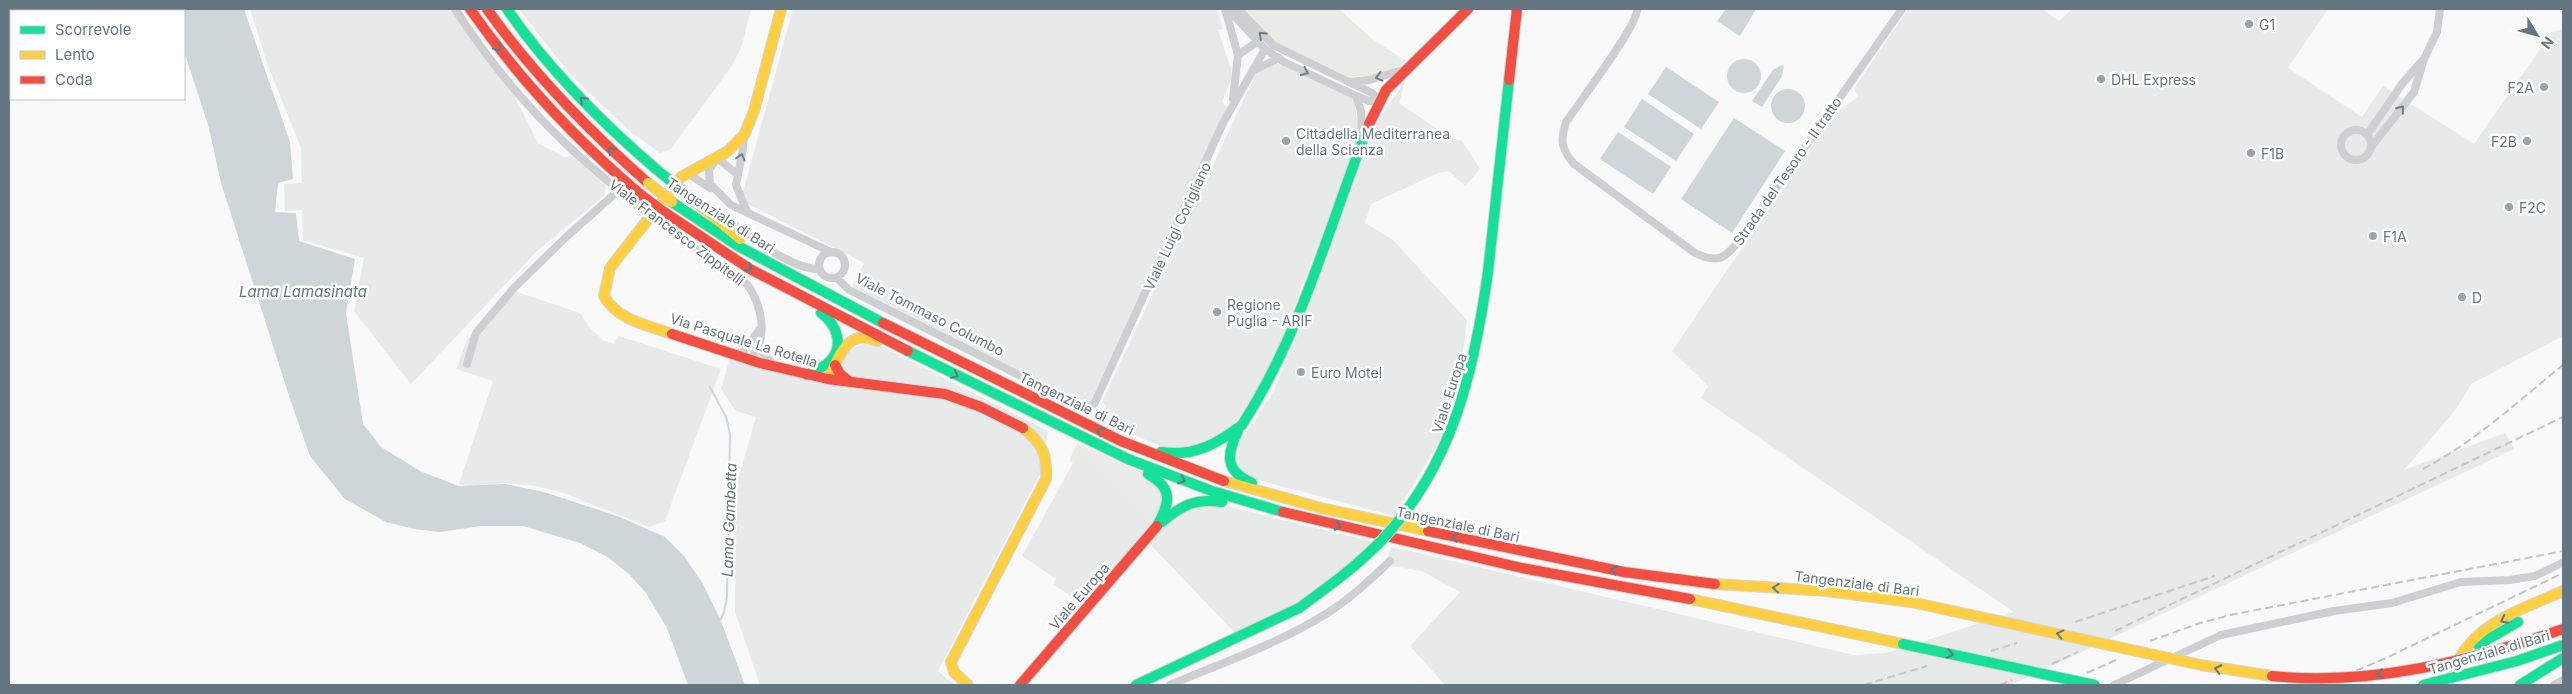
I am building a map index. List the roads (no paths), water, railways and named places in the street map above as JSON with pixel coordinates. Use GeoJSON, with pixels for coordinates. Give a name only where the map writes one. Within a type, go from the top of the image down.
{"type":"FeatureCollection","features":[{"type":"Feature","properties":{"kind":"main road","name":"Tangenziale di Bari"},"geometry":{"type":"LineString","coordinates":[[470,9],[506,60],[538,98],[592,153],[664,212],[750,268],[798,294],[928,362],[1164,474],[1274,510],[1522,568],[1653,591],[2095,685]]}},
{"type":"Feature","properties":{"kind":"main road","name":"Tangenziale di Bari"},"geometry":{"type":"LineString","coordinates":[[487,9],[505,36],[549,88],[604,144],[672,202],[738,246],[793,277],[1121,441],[1201,473],[1274,496],[1346,514],[1624,572],[1716,584],[1826,591],[1911,602],[2224,670],[2278,677],[2316,677],[2404,671],[2480,656],[2563,629]]}},
{"type":"Feature","properties":{"kind":"main road"},"geometry":{"type":"LineString","coordinates":[[507,9],[562,79],[632,149],[739,239],[783,264],[793,277]]}},
{"type":"Feature","properties":{"kind":"main road","name":"Via Pasquale La Rotella"},"geometry":{"type":"LineString","coordinates":[[781,9],[754,111],[744,134],[717,158],[681,177],[610,268],[604,296],[610,307],[628,319],[745,357],[828,379],[945,394],[1026,428],[1036,438],[1047,458],[1046,479],[951,662],[950,668],[953,673],[968,685]]}},
{"type":"Feature","properties":{"kind":"main road"},"geometry":{"type":"LineString","coordinates":[[1274,496],[1262,486],[1239,476],[1230,465],[1230,449],[1242,425],[1280,362],[1361,142],[1379,101],[1386,90],[1468,9]]}},
{"type":"Feature","properties":{"kind":"main road","name":"Viale Europa"},"geometry":{"type":"LineString","coordinates":[[1136,685],[1299,608],[1332,586],[1372,551],[1392,529],[1427,482],[1451,437],[1462,406],[1480,341],[1515,11]]}},
{"type":"Feature","properties":{"kind":"main road"},"geometry":{"type":"LineString","coordinates":[[798,294],[807,306],[827,316],[837,330],[836,350],[831,365]]}},
{"type":"Feature","properties":{"kind":"main road"},"geometry":{"type":"LineString","coordinates":[[828,379],[825,369],[831,365],[841,350],[850,341],[864,338],[873,339],[928,362]]}},
{"type":"Feature","properties":{"kind":"main road"},"geometry":{"type":"LineString","coordinates":[[807,374],[831,365]]}},
{"type":"Feature","properties":{"kind":"main road"},"geometry":{"type":"LineString","coordinates":[[831,365],[850,382]]}},
{"type":"Feature","properties":{"kind":"main road"},"geometry":{"type":"LineString","coordinates":[[1056,424],[1081,443],[1151,475],[1164,485],[1168,504],[1158,526]]}},
{"type":"Feature","properties":{"kind":"main road"},"geometry":{"type":"LineString","coordinates":[[1121,441],[1132,440],[1158,452],[1183,455],[1215,445],[1242,425]]}},
{"type":"Feature","properties":{"kind":"main road"},"geometry":{"type":"LineString","coordinates":[[1158,526],[1179,507],[1191,501],[1204,498],[1244,508],[1274,510]]}},
{"type":"Feature","properties":{"kind":"main road","name":"Viale Europa"},"geometry":{"type":"LineString","coordinates":[[1021,685],[1158,526]]}},
{"type":"Feature","properties":{"kind":"main road"},"geometry":{"type":"LineString","coordinates":[[2447,685],[2463,653],[2478,636],[2502,620],[2563,590]]}},
{"type":"Feature","properties":{"kind":"main road"},"geometry":{"type":"LineString","coordinates":[[2404,671],[2472,648],[2563,600]]}},
{"type":"Feature","properties":{"kind":"main road","name":"Tangenziale di Bari"},"geometry":{"type":"LineString","coordinates":[[2422,685],[2517,661],[2563,645]]}},
{"type":"Feature","properties":{"kind":"main road"},"geometry":{"type":"LineString","coordinates":[[2532,682],[2563,658]]}},
{"type":"Feature","properties":{"kind":"main road"},"geometry":{"type":"LineString","coordinates":[[2520,685],[2532,682],[2563,667]]}},
{"type":"Feature","properties":{"kind":"street","name":"Viale Francesco Zippitelli"},"geometry":{"type":"LineString","coordinates":[[455,9],[469,30],[530,106],[564,142],[631,201],[658,222],[747,284],[755,295],[761,313],[760,344]]}},
{"type":"Feature","properties":{"kind":"street"},"geometry":{"type":"LineString","coordinates":[[1226,9],[1257,42],[1279,58],[1356,96],[1369,101],[1379,101]]}},
{"type":"Feature","properties":{"kind":"street"},"geometry":{"type":"LineString","coordinates":[[1224,122],[1235,92],[1238,55],[1226,9]]}},
{"type":"Feature","properties":{"kind":"street"},"geometry":{"type":"LineString","coordinates":[[1238,9],[1273,45],[1372,93],[1379,101]]}},
{"type":"Feature","properties":{"kind":"street","name":"Strada del Tesoro - II tratto"},"geometry":{"type":"LineString","coordinates":[[1637,9],[1638,14],[1628,32],[1566,122],[1561,138],[1565,153],[1574,164],[1695,253],[1706,258],[1718,259],[1731,252],[1902,9]]}},
{"type":"Feature","properties":{"kind":"street"},"geometry":{"type":"LineString","coordinates":[[2371,147],[2367,134],[2359,130],[2349,132],[2341,142],[2341,151],[2350,160],[2360,160],[2368,155],[2371,147],[2414,92],[2424,59],[2437,32],[2440,9]]}},
{"type":"Feature","properties":{"kind":"street"},"geometry":{"type":"LineString","coordinates":[[1238,55],[1257,42]]}},
{"type":"Feature","properties":{"kind":"street","name":"Viale Luigi Corigliano"},"geometry":{"type":"LineString","coordinates":[[1094,404],[1224,122],[1265,49]]}},
{"type":"Feature","properties":{"kind":"street"},"geometry":{"type":"LineString","coordinates":[[1252,71],[1279,58]]}},
{"type":"Feature","properties":{"kind":"street"},"geometry":{"type":"LineString","coordinates":[[2367,134],[2402,84],[2424,59]]}},
{"type":"Feature","properties":{"kind":"street"},"geometry":{"type":"LineString","coordinates":[[1349,82],[1369,80],[1408,68]]}},
{"type":"Feature","properties":{"kind":"street"},"geometry":{"type":"LineString","coordinates":[[1356,96],[1361,111],[1361,142]]}},
{"type":"Feature","properties":{"kind":"street"},"geometry":{"type":"LineString","coordinates":[[744,134],[744,149],[736,185],[747,212]]}},
{"type":"Feature","properties":{"kind":"street"},"geometry":{"type":"LineString","coordinates":[[716,192],[710,184],[708,177],[709,170],[717,158],[737,174]]}},
{"type":"Feature","properties":{"kind":"street"},"geometry":{"type":"LineString","coordinates":[[684,192],[763,244],[807,269],[819,269],[828,278],[837,278],[843,273],[845,265],[842,257],[731,205],[702,181],[687,173]]}},
{"type":"Feature","properties":{"kind":"street"},"geometry":{"type":"LineString","coordinates":[[467,364],[476,333],[513,289],[558,244],[619,190]]}},
{"type":"Feature","properties":{"kind":"street"},"geometry":{"type":"LineString","coordinates":[[814,245],[820,258],[819,269]]}},
{"type":"Feature","properties":{"kind":"street"},"geometry":{"type":"LineString","coordinates":[[820,258],[831,252]]}},
{"type":"Feature","properties":{"kind":"street","name":"Viale Tommaso Columbo"},"geometry":{"type":"LineString","coordinates":[[837,278],[849,290],[1080,406],[1087,407],[1094,404]]}},
{"type":"Feature","properties":{"kind":"street"},"geometry":{"type":"LineString","coordinates":[[745,357],[760,330]]}},
{"type":"Feature","properties":{"kind":"street"},"geometry":{"type":"LineString","coordinates":[[745,357],[760,344],[763,353],[775,366]]}},
{"type":"Feature","properties":{"kind":"street"},"geometry":{"type":"LineString","coordinates":[[1170,685],[1290,633],[1326,614],[1359,591],[1390,561]]}},
{"type":"Feature","properties":{"kind":"street"},"geometry":{"type":"LineString","coordinates":[[2114,685],[2221,635],[2334,611],[2392,603],[2461,582],[2510,580],[2535,576],[2562,562]]}},
{"type":"Feature","properties":{"kind":"street"},"geometry":{"type":"LineString","coordinates":[[2554,685],[2563,680]]}},
{"type":"Feature","properties":{"kind":"water","name":"Lama Lamasinata"},"geometry":{"type":"Polygon","coordinates":[[[244,9],[290,142],[293,179],[278,183],[275,212],[296,213],[299,241],[355,259],[346,313],[363,424],[381,447],[420,471],[458,486],[505,484],[544,492],[620,517],[665,537],[684,556],[703,584],[721,621],[745,685],[688,685],[667,628],[646,593],[630,575],[608,557],[580,543],[523,526],[481,526],[440,532],[414,529],[386,522],[345,499],[310,456],[221,183],[209,128],[185,54],[185,10],[170,10],[244,9]]]}},
{"type":"Feature","properties":{"kind":"water"},"geometry":{"type":"Polygon","coordinates":[[[1726,9],[1756,9],[1740,36],[1717,21],[1726,9]]]}},
{"type":"Feature","properties":{"kind":"water"},"geometry":{"type":"Polygon","coordinates":[[[1744,59],[1751,60],[1756,64],[1760,69],[1760,83],[1756,88],[1751,92],[1744,93],[1737,92],[1732,88],[1728,83],[1727,76],[1728,69],[1732,64],[1737,60],[1744,59]]]}},
{"type":"Feature","properties":{"kind":"water"},"geometry":{"type":"Polygon","coordinates":[[[1782,65],[1784,66],[1782,76],[1762,107],[1752,101],[1773,70],[1782,65]]]}},
{"type":"Feature","properties":{"kind":"water"},"geometry":{"type":"Polygon","coordinates":[[[1666,67],[1719,102],[1701,129],[1648,94],[1666,67]]]}},
{"type":"Feature","properties":{"kind":"water"},"geometry":{"type":"Polygon","coordinates":[[[1788,89],[1800,94],[1805,106],[1800,118],[1788,123],[1776,118],[1771,106],[1776,94],[1788,89]]]}},
{"type":"Feature","properties":{"kind":"water"},"geometry":{"type":"Polygon","coordinates":[[[1642,99],[1694,134],[1676,161],[1624,127],[1642,99]]]}},
{"type":"Feature","properties":{"kind":"water"},"geometry":{"type":"Polygon","coordinates":[[[1734,118],[1785,151],[1732,233],[1681,199],[1734,118]]]}},
{"type":"Feature","properties":{"kind":"water"},"geometry":{"type":"Polygon","coordinates":[[[1618,132],[1671,167],[1653,194],[1600,159],[1618,132]]]}},
{"type":"Feature","properties":{"kind":"waterway","name":"Lama Gambetta"},"geometry":{"type":"LineString","coordinates":[[710,387],[726,417],[730,434],[727,597],[720,621]]}},
{"type":"Feature","properties":{"kind":"railway"},"geometry":{"type":"LineString","coordinates":[[2423,469],[2478,434],[2563,365]]}},
{"type":"Feature","properties":{"kind":"railway"},"geometry":{"type":"LineString","coordinates":[[2115,631],[2563,417]]}},
{"type":"Feature","properties":{"kind":"railway"},"geometry":{"type":"LineString","coordinates":[[2150,641],[2200,623],[2235,614],[2563,551]]}},
{"type":"Feature","properties":{"kind":"railway"},"geometry":{"type":"LineString","coordinates":[[2323,685],[2386,658],[2563,573]]}},
{"type":"Feature","properties":{"kind":"railway"},"geometry":{"type":"LineString","coordinates":[[2075,622],[2215,576]]}},
{"type":"Feature","properties":{"kind":"railway"},"geometry":{"type":"LineString","coordinates":[[1991,651],[2017,643]]}},
{"type":"Feature","properties":{"kind":"railway"},"geometry":{"type":"LineString","coordinates":[[2052,664],[2078,652]]}},
{"type":"Feature","properties":{"kind":"railway"},"geometry":{"type":"LineString","coordinates":[[2087,673],[2116,660]]}},
{"type":"Feature","properties":{"kind":"railway"},"geometry":{"type":"LineString","coordinates":[[1864,685],[1927,666]]}},
{"type":"Feature","properties":{"kind":"railway"},"geometry":{"type":"LineString","coordinates":[[2000,685],[2012,680]]}},
{"type":"Feature","properties":{"kind":"place","name":"G1"},"geometry":{"type":"Point","coordinates":[2249,24]}},
{"type":"Feature","properties":{"kind":"place","name":"DHL Express"},"geometry":{"type":"Point","coordinates":[2101,79]}},
{"type":"Feature","properties":{"kind":"place","name":"F2A"},"geometry":{"type":"Point","coordinates":[2544,87]}},
{"type":"Feature","properties":{"kind":"place","name":"Cittadella Mediterranea della Scienza"},"geometry":{"type":"Point","coordinates":[1286,141]}},
{"type":"Feature","properties":{"kind":"place","name":"F2B"},"geometry":{"type":"Point","coordinates":[2527,141]}},
{"type":"Feature","properties":{"kind":"place","name":"F1B"},"geometry":{"type":"Point","coordinates":[2251,153]}},
{"type":"Feature","properties":{"kind":"place","name":"F2C"},"geometry":{"type":"Point","coordinates":[2509,207]}},
{"type":"Feature","properties":{"kind":"place","name":"F1A"},"geometry":{"type":"Point","coordinates":[2373,236]}},
{"type":"Feature","properties":{"kind":"place","name":"D"},"geometry":{"type":"Point","coordinates":[2462,297]}},
{"type":"Feature","properties":{"kind":"place","name":"Regione Puglia - ARIF"},"geometry":{"type":"Point","coordinates":[1217,312]}},
{"type":"Feature","properties":{"kind":"place","name":"Euro Motel"},"geometry":{"type":"Point","coordinates":[1301,372]}}]}
